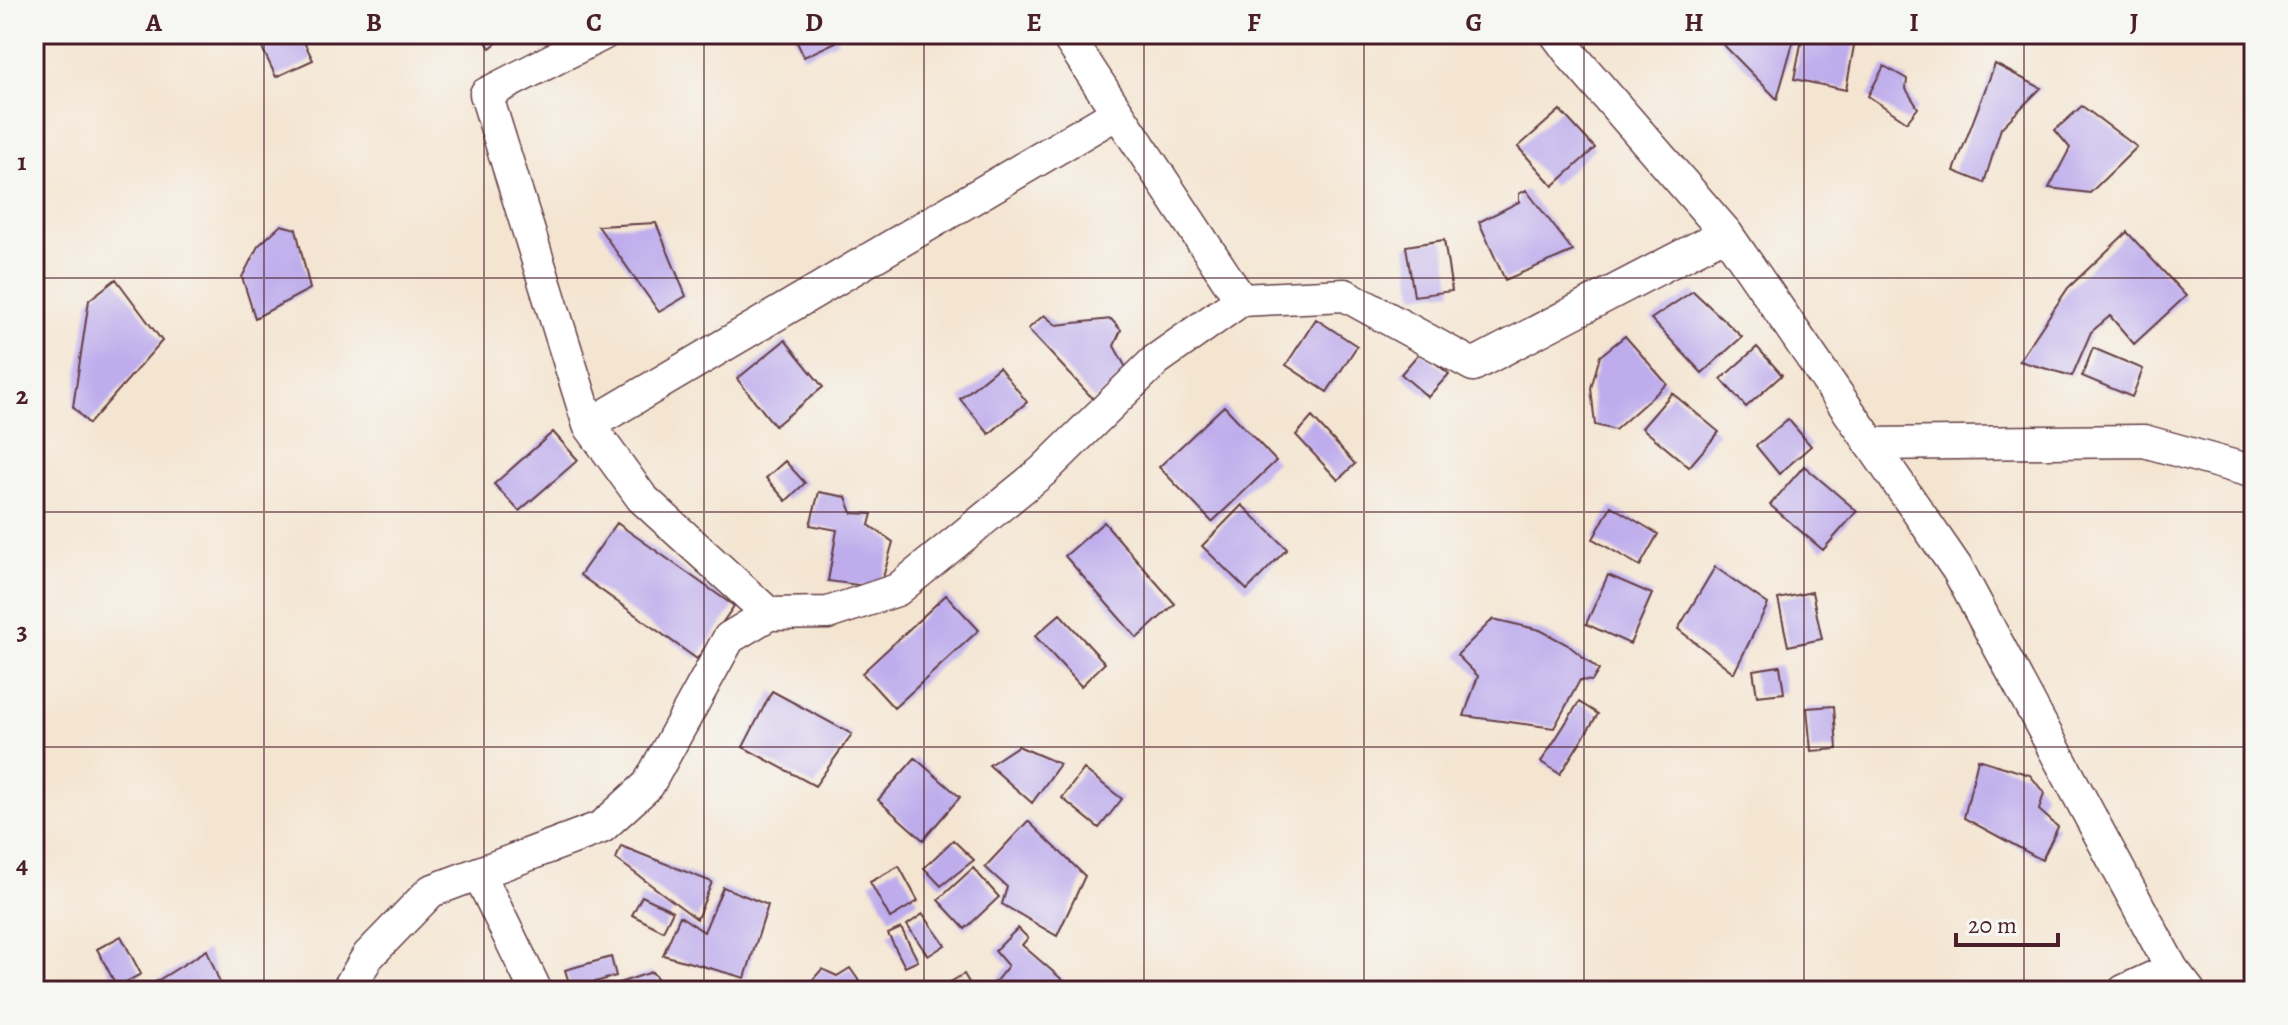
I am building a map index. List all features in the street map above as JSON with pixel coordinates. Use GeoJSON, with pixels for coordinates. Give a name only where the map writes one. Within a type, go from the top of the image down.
{"type":"FeatureCollection","features":[{"type":"Feature","properties":{"kind":"street"},"geometry":{"type":"LineString","coordinates":[[603,34],[560,44],[486,94],[589,425],[642,498],[769,614]]}},
{"type":"Feature","properties":{"kind":"street"},"geometry":{"type":"LineString","coordinates":[[1066,34],[1241,300]]}},
{"type":"Feature","properties":{"kind":"street"},"geometry":{"type":"LineString","coordinates":[[1556,34],[1726,233],[1958,570],[2180,980],[2124,991]]}},
{"type":"Feature","properties":{"kind":"street"},"geometry":{"type":"LineString","coordinates":[[589,425],[1117,113]]}},
{"type":"Feature","properties":{"kind":"street"},"geometry":{"type":"LineString","coordinates":[[347,991],[368,956],[431,891],[602,827],[648,785],[729,638],[769,614],[828,613],[897,590],[1043,471],[1156,360],[1241,300],[1345,295],[1473,365],[1726,233]]}},
{"type":"Feature","properties":{"kind":"street"},"geometry":{"type":"LineString","coordinates":[[1871,444],[2144,441],[2254,472]]}},
{"type":"Feature","properties":{"kind":"street"},"geometry":{"type":"LineString","coordinates":[[479,874],[536,991]]}},
{"type":"Feature","properties":{"kind":"building"},"geometry":{"type":"Polygon","coordinates":[[[300,34],[313,60],[276,77],[256,35],[300,34]]]}},
{"type":"Feature","properties":{"kind":"building"},"geometry":{"type":"Polygon","coordinates":[[[481,34],[508,34],[490,48],[481,34]]]}},
{"type":"Feature","properties":{"kind":"building"},"geometry":{"type":"Polygon","coordinates":[[[793,34],[835,34],[838,41],[804,57],[793,34]]]}},
{"type":"Feature","properties":{"kind":"building"},"geometry":{"type":"Polygon","coordinates":[[[1713,34],[1789,34],[1794,39],[1777,99],[1713,34]]]}},
{"type":"Feature","properties":{"kind":"building"},"geometry":{"type":"Polygon","coordinates":[[[1803,34],[1825,34],[1855,40],[1846,90],[1794,79],[1803,34]]]}},
{"type":"Feature","properties":{"kind":"building"},"geometry":{"type":"Polygon","coordinates":[[[1995,64],[2041,88],[2001,128],[1984,183],[1954,171],[1995,64]]]}},
{"type":"Feature","properties":{"kind":"building"},"geometry":{"type":"Polygon","coordinates":[[[1884,66],[1907,79],[1906,89],[1918,108],[1907,122],[1868,96],[1884,66]]]}},
{"type":"Feature","properties":{"kind":"building"},"geometry":{"type":"Polygon","coordinates":[[[2082,106],[2137,147],[2090,193],[2049,188],[2070,148],[2055,130],[2082,106]]]}},
{"type":"Feature","properties":{"kind":"building"},"geometry":{"type":"Polygon","coordinates":[[[1560,110],[1595,148],[1553,186],[1518,147],[1560,110]]]}},
{"type":"Feature","properties":{"kind":"building"},"geometry":{"type":"Polygon","coordinates":[[[1526,190],[1573,251],[1505,280],[1479,222],[1519,202],[1519,194],[1526,190]]]}},
{"type":"Feature","properties":{"kind":"building"},"geometry":{"type":"Polygon","coordinates":[[[656,223],[686,296],[659,312],[598,226],[656,223]]]}},
{"type":"Feature","properties":{"kind":"building"},"geometry":{"type":"Polygon","coordinates":[[[281,225],[296,229],[310,289],[255,318],[242,277],[258,246],[281,225]]]}},
{"type":"Feature","properties":{"kind":"building"},"geometry":{"type":"Polygon","coordinates":[[[2127,232],[2186,296],[2134,344],[2110,316],[2091,332],[2072,376],[2019,361],[2068,288],[2127,232]]]}},
{"type":"Feature","properties":{"kind":"building"},"geometry":{"type":"Polygon","coordinates":[[[1444,240],[1452,291],[1414,296],[1406,246],[1444,240]]]}},
{"type":"Feature","properties":{"kind":"building"},"geometry":{"type":"Polygon","coordinates":[[[116,279],[162,341],[89,424],[73,407],[89,300],[116,279]]]}},
{"type":"Feature","properties":{"kind":"building"},"geometry":{"type":"Polygon","coordinates":[[[1693,291],[1742,337],[1702,373],[1651,319],[1693,291]]]}},
{"type":"Feature","properties":{"kind":"building"},"geometry":{"type":"Polygon","coordinates":[[[1044,315],[1056,325],[1111,319],[1121,330],[1114,346],[1129,373],[1094,400],[1028,329],[1044,315]]]}},
{"type":"Feature","properties":{"kind":"building"},"geometry":{"type":"Polygon","coordinates":[[[1316,319],[1357,346],[1327,392],[1286,365],[1316,319]]]}},
{"type":"Feature","properties":{"kind":"building"},"geometry":{"type":"Polygon","coordinates":[[[1625,336],[1667,384],[1615,430],[1595,425],[1591,388],[1600,356],[1625,336]]]}},
{"type":"Feature","properties":{"kind":"building"},"geometry":{"type":"Polygon","coordinates":[[[785,340],[823,387],[775,426],[737,379],[785,340]]]}},
{"type":"Feature","properties":{"kind":"building"},"geometry":{"type":"Polygon","coordinates":[[[1757,347],[1782,375],[1746,407],[1721,379],[1757,347]]]}},
{"type":"Feature","properties":{"kind":"building"},"geometry":{"type":"Polygon","coordinates":[[[2093,348],[2143,369],[2132,397],[2082,376],[2093,348]]]}},
{"type":"Feature","properties":{"kind":"building"},"geometry":{"type":"Polygon","coordinates":[[[1421,351],[1449,374],[1428,397],[1401,374],[1421,351]]]}},
{"type":"Feature","properties":{"kind":"building"},"geometry":{"type":"Polygon","coordinates":[[[999,367],[1027,402],[989,434],[960,399],[999,367]]]}},
{"type":"Feature","properties":{"kind":"building"},"geometry":{"type":"Polygon","coordinates":[[[1672,393],[1719,432],[1689,467],[1642,428],[1672,393]]]}},
{"type":"Feature","properties":{"kind":"building"},"geometry":{"type":"Polygon","coordinates":[[[1224,406],[1276,461],[1212,522],[1159,467],[1224,406]]]}},
{"type":"Feature","properties":{"kind":"building"},"geometry":{"type":"Polygon","coordinates":[[[1312,417],[1355,464],[1338,480],[1296,435],[1312,417]]]}},
{"type":"Feature","properties":{"kind":"building"},"geometry":{"type":"Polygon","coordinates":[[[1788,419],[1811,446],[1779,474],[1756,446],[1788,419]]]}},
{"type":"Feature","properties":{"kind":"building"},"geometry":{"type":"Polygon","coordinates":[[[553,432],[578,460],[519,511],[494,484],[553,432]]]}},
{"type":"Feature","properties":{"kind":"building"},"geometry":{"type":"Polygon","coordinates":[[[785,461],[805,483],[786,501],[766,478],[785,461]]]}},
{"type":"Feature","properties":{"kind":"building"},"geometry":{"type":"Polygon","coordinates":[[[1804,466],[1857,511],[1823,550],[1770,505],[1804,466]]]}},
{"type":"Feature","properties":{"kind":"building"},"geometry":{"type":"Polygon","coordinates":[[[819,492],[846,497],[852,513],[872,514],[869,525],[893,542],[880,588],[828,581],[837,530],[810,525],[819,492]]]}},
{"type":"Feature","properties":{"kind":"building"},"geometry":{"type":"Polygon","coordinates":[[[1242,505],[1287,549],[1247,590],[1202,546],[1242,505]]]}},
{"type":"Feature","properties":{"kind":"building"},"geometry":{"type":"Polygon","coordinates":[[[1611,506],[1658,534],[1640,566],[1593,539],[1611,506]]]}},
{"type":"Feature","properties":{"kind":"building"},"geometry":{"type":"Polygon","coordinates":[[[1104,522],[1175,604],[1137,638],[1065,556],[1104,522]]]}},
{"type":"Feature","properties":{"kind":"building"},"geometry":{"type":"Polygon","coordinates":[[[617,523],[734,606],[697,659],[580,575],[617,523]]]}},
{"type":"Feature","properties":{"kind":"building"},"geometry":{"type":"Polygon","coordinates":[[[1715,567],[1768,604],[1734,673],[1678,629],[1715,567]]]}},
{"type":"Feature","properties":{"kind":"building"},"geometry":{"type":"Polygon","coordinates":[[[1608,575],[1652,594],[1630,644],[1586,624],[1608,575]]]}},
{"type":"Feature","properties":{"kind":"building"},"geometry":{"type":"Polygon","coordinates":[[[1812,592],[1822,639],[1788,646],[1778,599],[1812,592]]]}},
{"type":"Feature","properties":{"kind":"building"},"geometry":{"type":"Polygon","coordinates":[[[946,595],[979,630],[894,708],[862,673],[946,595]]]}},
{"type":"Feature","properties":{"kind":"building"},"geometry":{"type":"Polygon","coordinates":[[[1060,614],[1105,663],[1081,686],[1035,636],[1060,614]]]}},
{"type":"Feature","properties":{"kind":"building"},"geometry":{"type":"Polygon","coordinates":[[[1493,619],[1540,630],[1568,645],[1599,670],[1592,681],[1580,680],[1554,728],[1464,716],[1478,676],[1457,655],[1493,619]]]}},
{"type":"Feature","properties":{"kind":"building"},"geometry":{"type":"Polygon","coordinates":[[[1780,666],[1784,693],[1757,696],[1753,670],[1780,666]]]}},
{"type":"Feature","properties":{"kind":"building"},"geometry":{"type":"Polygon","coordinates":[[[772,691],[852,734],[815,786],[743,747],[772,691]]]}},
{"type":"Feature","properties":{"kind":"building"},"geometry":{"type":"Polygon","coordinates":[[[1579,702],[1598,714],[1560,774],[1541,762],[1579,702]]]}},
{"type":"Feature","properties":{"kind":"building"},"geometry":{"type":"Polygon","coordinates":[[[1834,706],[1837,749],[1811,751],[1807,708],[1834,706]]]}},
{"type":"Feature","properties":{"kind":"building"},"geometry":{"type":"Polygon","coordinates":[[[1018,746],[1060,764],[1032,803],[989,765],[1018,746]]]}},
{"type":"Feature","properties":{"kind":"building"},"geometry":{"type":"Polygon","coordinates":[[[915,758],[960,797],[923,840],[878,800],[915,758]]]}},
{"type":"Feature","properties":{"kind":"building"},"geometry":{"type":"Polygon","coordinates":[[[1978,759],[2030,775],[2044,793],[2039,810],[2058,827],[2042,860],[1964,818],[1978,759]]]}},
{"type":"Feature","properties":{"kind":"building"},"geometry":{"type":"Polygon","coordinates":[[[1084,769],[1122,799],[1099,828],[1062,798],[1084,769]]]}},
{"type":"Feature","properties":{"kind":"building"},"geometry":{"type":"Polygon","coordinates":[[[1028,821],[1085,876],[1057,936],[1002,904],[1007,887],[985,867],[1028,821]]]}},
{"type":"Feature","properties":{"kind":"building"},"geometry":{"type":"Polygon","coordinates":[[[953,840],[974,860],[941,886],[924,868],[953,840]]]}},
{"type":"Feature","properties":{"kind":"building"},"geometry":{"type":"Polygon","coordinates":[[[621,846],[712,882],[697,919],[616,859],[621,846]]]}},
{"type":"Feature","properties":{"kind":"building"},"geometry":{"type":"Polygon","coordinates":[[[899,866],[918,901],[890,918],[870,882],[899,866]]]}},
{"type":"Feature","properties":{"kind":"building"},"geometry":{"type":"Polygon","coordinates":[[[973,868],[999,897],[965,929],[938,900],[973,868]]]}},
{"type":"Feature","properties":{"kind":"building"},"geometry":{"type":"Polygon","coordinates":[[[723,887],[768,905],[745,978],[663,955],[680,916],[704,932],[723,887]]]}},
{"type":"Feature","properties":{"kind":"building"},"geometry":{"type":"Polygon","coordinates":[[[642,896],[673,911],[663,931],[632,915],[642,896]]]}},
{"type":"Feature","properties":{"kind":"building"},"geometry":{"type":"Polygon","coordinates":[[[923,914],[945,945],[928,956],[907,925],[923,914]]]}},
{"type":"Feature","properties":{"kind":"building"},"geometry":{"type":"Polygon","coordinates":[[[901,928],[918,961],[905,967],[888,934],[901,928]]]}},
{"type":"Feature","properties":{"kind":"building"},"geometry":{"type":"Polygon","coordinates":[[[1018,928],[1028,938],[1022,945],[1065,982],[1055,991],[996,991],[991,987],[1008,966],[995,951],[1018,928]]]}},
{"type":"Feature","properties":{"kind":"building"},"geometry":{"type":"Polygon","coordinates":[[[121,936],[141,974],[117,987],[97,949],[121,936]]]}},
{"type":"Feature","properties":{"kind":"building"},"geometry":{"type":"Polygon","coordinates":[[[207,950],[223,991],[141,991],[207,950]]]}},
{"type":"Feature","properties":{"kind":"building"},"geometry":{"type":"Polygon","coordinates":[[[611,957],[616,976],[571,989],[565,970],[611,957]]]}},
{"type":"Feature","properties":{"kind":"building"},"geometry":{"type":"Polygon","coordinates":[[[850,968],[866,991],[841,991],[830,983],[822,991],[803,991],[822,969],[837,976],[850,968]]]}},
{"type":"Feature","properties":{"kind":"building"},"geometry":{"type":"Polygon","coordinates":[[[652,972],[668,991],[598,991],[598,990],[652,972]]]}},
{"type":"Feature","properties":{"kind":"building"},"geometry":{"type":"Polygon","coordinates":[[[964,974],[974,991],[935,991],[964,974]]]}}]}
